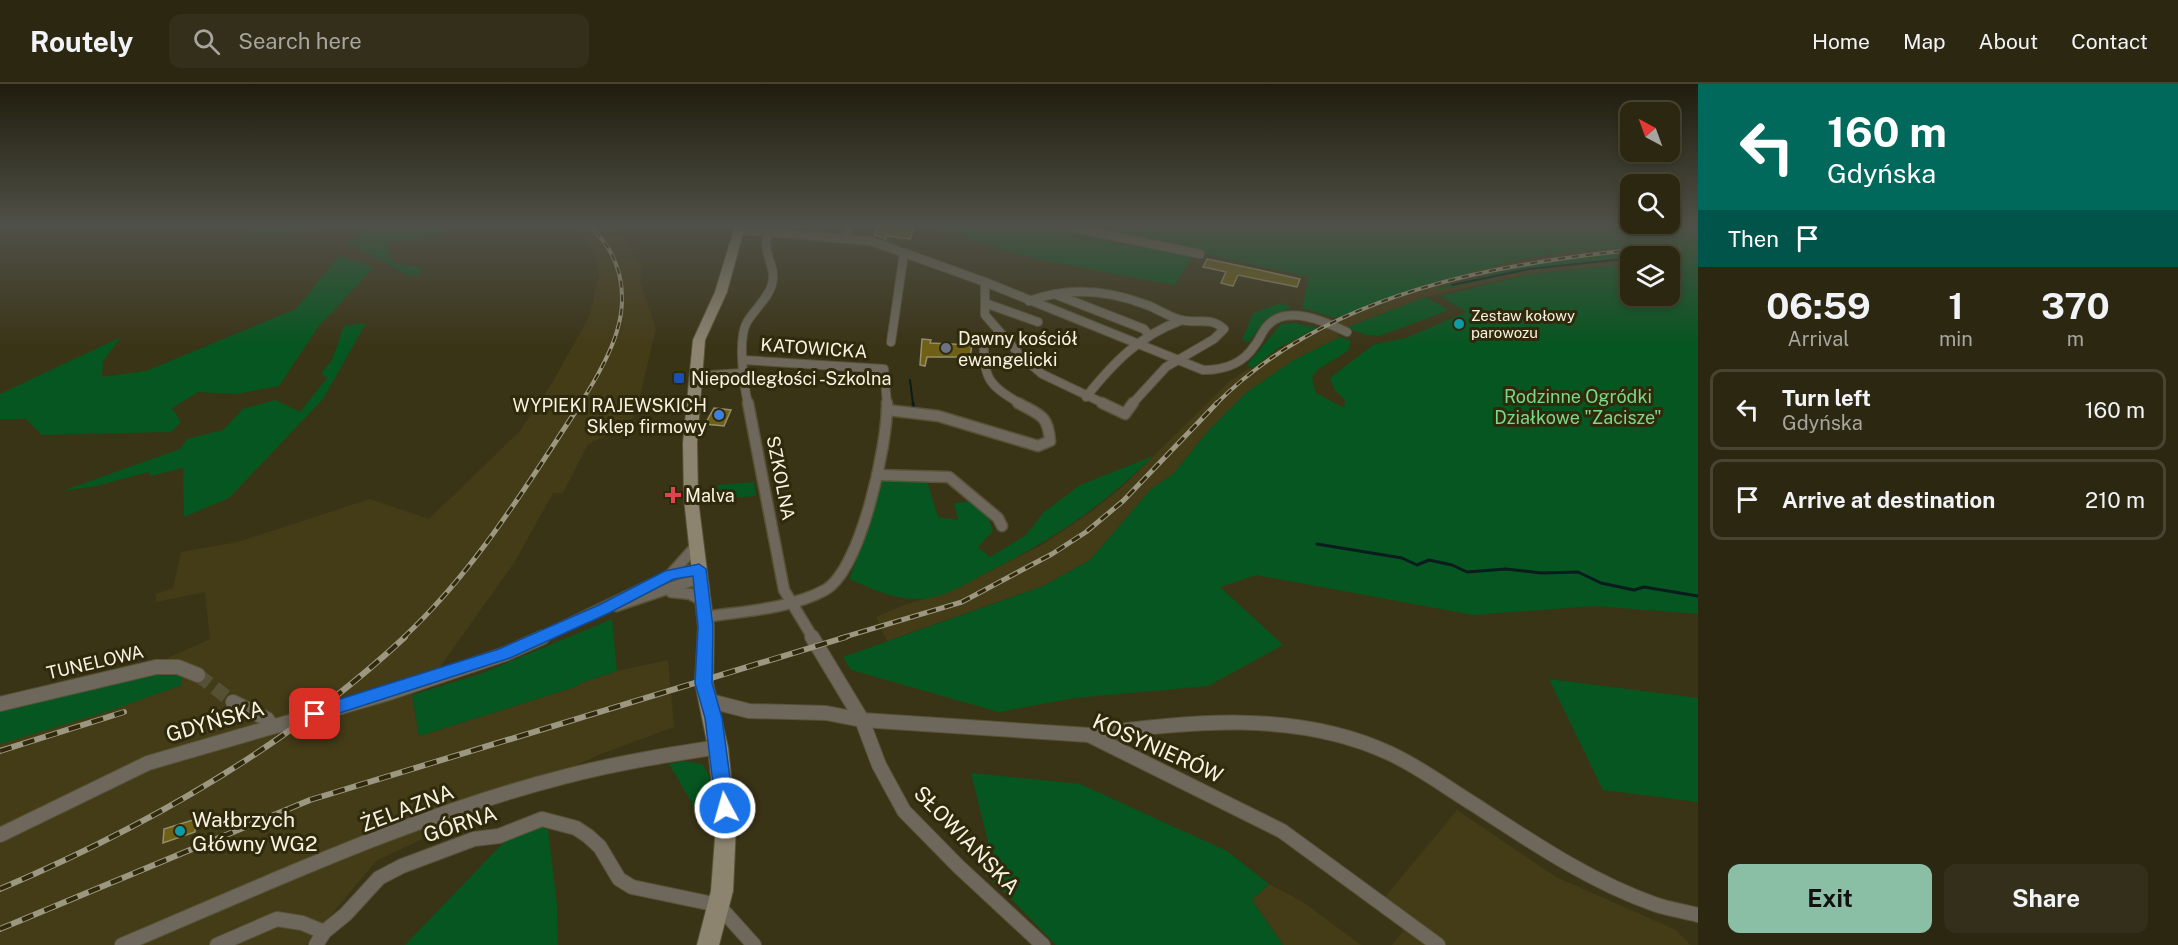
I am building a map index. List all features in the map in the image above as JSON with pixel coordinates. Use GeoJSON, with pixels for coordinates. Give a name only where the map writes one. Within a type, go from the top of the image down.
{"type":"FeatureCollection","features":[{"type":"Feature","properties":{"kind":"main road"},"geometry":{"type":"LineString","coordinates":[[708,945],[722,891],[726,825],[718,747],[710,702],[704,683],[704,609],[690,468],[699,340],[721,292],[729,266]]}},
{"type":"Feature","properties":{"kind":"street","name":"SZKOLNA"},"geometry":{"type":"LineString","coordinates":[[769,266],[774,278],[772,285],[745,325],[742,373],[784,590],[789,603],[862,720]]}},
{"type":"Feature","properties":{"kind":"street"},"geometry":{"type":"LineString","coordinates":[[891,342],[902,266]]}},
{"type":"Feature","properties":{"kind":"street"},"geometry":{"type":"LineString","coordinates":[[941,266],[1203,370],[1233,367],[1240,363],[1256,345],[1267,325],[1285,317],[1319,319],[1347,332]]}},
{"type":"Feature","properties":{"kind":"street"},"geometry":{"type":"LineString","coordinates":[[985,282],[985,315],[1030,364],[1053,380],[1125,414],[1155,377],[1174,360],[1215,338],[1224,329],[1214,320],[1182,320],[1143,304],[1107,295],[1086,292],[1054,293],[1029,301]]}},
{"type":"Feature","properties":{"kind":"street"},"geometry":{"type":"LineString","coordinates":[[1054,293],[1144,329],[1148,334]]}},
{"type":"Feature","properties":{"kind":"street"},"geometry":{"type":"LineString","coordinates":[[985,303],[1038,322]]}},
{"type":"Feature","properties":{"kind":"street"},"geometry":{"type":"LineString","coordinates":[[1086,396],[1107,368],[1133,343],[1182,320]]}},
{"type":"Feature","properties":{"kind":"street"},"geometry":{"type":"LineString","coordinates":[[704,609],[789,603],[811,597],[837,582],[852,554],[877,475],[887,410],[938,416],[1028,444],[1046,444],[1050,441],[1045,417],[999,390],[989,380],[985,373],[984,340]]}},
{"type":"Feature","properties":{"kind":"street","name":"KATOWICKA"},"geometry":{"type":"LineString","coordinates":[[743,360],[884,369],[887,410]]}},
{"type":"Feature","properties":{"kind":"street"},"geometry":{"type":"LineString","coordinates":[[695,376],[742,373]]}},
{"type":"Feature","properties":{"kind":"street"},"geometry":{"type":"LineString","coordinates":[[877,475],[949,477],[998,518],[1002,526]]}},
{"type":"Feature","properties":{"kind":"street","name":"GDYŃSKA"},"geometry":{"type":"LineString","coordinates":[[4,831],[148,763],[389,693],[505,654],[604,609],[671,575],[696,546]]}},
{"type":"Feature","properties":{"kind":"street","name":"GDYŃSKA"},"geometry":{"type":"LineString","coordinates":[[671,575],[700,574]]}},
{"type":"Feature","properties":{"kind":"street","name":"GDYŃSKA"},"geometry":{"type":"LineString","coordinates":[[604,609],[664,592],[700,574]]}},
{"type":"Feature","properties":{"kind":"street","name":"GDYŃSKA"},"geometry":{"type":"LineString","coordinates":[[664,592],[690,594],[704,609]]}},
{"type":"Feature","properties":{"kind":"street","name":"TUNELOWA"},"geometry":{"type":"LineString","coordinates":[[0,704],[156,667],[175,666],[189,669],[198,675]]}},
{"type":"Feature","properties":{"kind":"street"},"geometry":{"type":"LineString","coordinates":[[233,702],[267,719],[272,727]]}},
{"type":"Feature","properties":{"kind":"street","name":"KOSYNIERÓW"},"geometry":{"type":"LineString","coordinates":[[710,702],[724,703],[749,711],[826,713],[862,720],[1089,735],[1162,769],[1282,831],[1438,945]]}},
{"type":"Feature","properties":{"kind":"street","name":"SŁOWIAŃSKA"},"geometry":{"type":"LineString","coordinates":[[862,720],[879,765],[904,811],[958,866],[1043,945]]}},
{"type":"Feature","properties":{"kind":"street"},"geometry":{"type":"LineString","coordinates":[[1089,735],[1124,729],[1223,721],[1321,732],[1355,741],[1379,749],[1433,778],[1566,863],[1655,905],[1698,915]]}},
{"type":"Feature","properties":{"kind":"street","name":"ŻELAZNA"},"geometry":{"type":"LineString","coordinates":[[122,945],[294,874],[490,799],[616,763],[718,747]]}},
{"type":"Feature","properties":{"kind":"street","name":"GÓRNA"},"geometry":{"type":"LineString","coordinates":[[217,945],[277,919],[303,923],[320,939],[379,878],[402,866],[474,839],[499,836],[523,824],[542,819],[576,828],[588,836],[600,847],[619,879],[632,886],[718,905]]}},
{"type":"Feature","properties":{"kind":"street"},"geometry":{"type":"LineString","coordinates":[[718,905],[737,923],[754,945]]}},
{"type":"Feature","properties":{"kind":"shaded area"},"geometry":{"type":"Polygon","coordinates":[[[597,266],[642,266],[640,283],[656,328],[636,413],[626,427],[588,444],[563,493],[553,493],[514,563],[442,664],[412,696],[419,736],[575,687],[617,671],[668,660],[674,727],[598,755],[376,861],[306,945],[0,945],[0,708],[130,675],[210,639],[205,592],[156,602],[156,594],[173,588],[181,552],[238,542],[370,499],[429,519],[520,431],[552,383],[590,315],[599,274],[597,266]]]}},
{"type":"Feature","properties":{"kind":"shaded area"},"geometry":{"type":"Polygon","coordinates":[[[1496,266],[1608,266],[1529,274],[1425,297],[1346,328],[1338,335],[1340,337],[1294,360],[1247,392],[1208,431],[1174,473],[1150,491],[1090,560],[1043,586],[887,641],[876,617],[904,605],[950,591],[1042,545],[1091,512],[1122,487],[1231,380],[1295,339],[1370,303],[1496,266]]]}},
{"type":"Feature","properties":{"kind":"shaded area"},"geometry":{"type":"Polygon","coordinates":[[[1457,810],[1556,877],[1676,930],[1690,945],[1392,945],[1404,930],[1376,908],[1457,810]]]}},
{"type":"Feature","properties":{"kind":"shaded area"},"geometry":{"type":"Polygon","coordinates":[[[1269,884],[1303,902],[1361,945],[1283,945],[1252,900],[1269,884]]]}},
{"type":"Feature","properties":{"kind":"green space"},"geometry":{"type":"Polygon","coordinates":[[[331,266],[374,267],[318,327],[279,386],[237,394],[198,392],[172,408],[181,422],[171,432],[42,435],[26,419],[0,419],[0,394],[121,337],[103,361],[102,377],[146,371],[296,309],[331,266]]]}},
{"type":"Feature","properties":{"kind":"green space"},"geometry":{"type":"Polygon","coordinates":[[[391,266],[422,268],[420,275],[408,275],[391,266]]]}},
{"type":"Feature","properties":{"kind":"green space"},"geometry":{"type":"Polygon","coordinates":[[[1076,266],[1187,266],[1174,285],[1076,266]]]}},
{"type":"Feature","properties":{"kind":"green space"},"geometry":{"type":"Polygon","coordinates":[[[1260,266],[1495,266],[1425,285],[1336,318],[1302,308],[1309,277],[1260,266]]]}},
{"type":"Feature","properties":{"kind":"green space"},"geometry":{"type":"Polygon","coordinates":[[[1571,266],[1526,271],[1439,290],[1437,288],[1516,267],[1571,266]]]}},
{"type":"Feature","properties":{"kind":"green space","name":"Rodzinne Ogródki Działkowe \"Zacisze\""},"geometry":{"type":"Polygon","coordinates":[[[1620,266],[1620,306],[1680,306],[1680,266],[1698,266],[1698,614],[1595,606],[1473,615],[1256,575],[1220,587],[1283,645],[1208,686],[1075,698],[999,712],[851,670],[843,657],[1043,586],[1090,560],[1150,490],[1174,473],[1208,431],[1247,392],[1294,360],[1340,337],[1351,341],[1348,351],[1317,370],[1312,378],[1316,393],[1344,408],[1345,400],[1334,389],[1330,378],[1373,345],[1406,338],[1466,312],[1440,296],[1529,274],[1620,266]]]}},
{"type":"Feature","properties":{"kind":"green space"},"geometry":{"type":"Polygon","coordinates":[[[1425,297],[1449,310],[1379,336],[1367,335],[1346,328],[1425,297]]]}},
{"type":"Feature","properties":{"kind":"green space"},"geometry":{"type":"Polygon","coordinates":[[[1280,303],[1292,307],[1265,320],[1249,342],[1242,340],[1253,313],[1280,303]]]}},
{"type":"Feature","properties":{"kind":"green space"},"geometry":{"type":"Polygon","coordinates":[[[366,323],[323,399],[229,498],[184,517],[183,468],[151,476],[148,472],[97,486],[62,491],[180,449],[187,439],[223,430],[243,409],[275,400],[300,412],[327,378],[321,373],[332,360],[344,326],[366,323]]]}},
{"type":"Feature","properties":{"kind":"green space"},"geometry":{"type":"Polygon","coordinates":[[[1294,323],[1317,328],[1278,348],[1253,368],[1247,365],[1281,324],[1294,323]]]}},
{"type":"Feature","properties":{"kind":"green space"},"geometry":{"type":"Polygon","coordinates":[[[1153,456],[1093,508],[1053,536],[950,591],[929,598],[908,599],[888,595],[849,579],[864,541],[880,479],[927,481],[938,517],[958,520],[954,503],[973,501],[992,518],[989,520],[993,531],[978,547],[990,557],[1026,535],[1043,513],[1080,485],[1153,456]]]}},
{"type":"Feature","properties":{"kind":"green space"},"geometry":{"type":"Polygon","coordinates":[[[754,482],[756,496],[718,499],[717,485],[754,482]]]}},
{"type":"Feature","properties":{"kind":"green space"},"geometry":{"type":"Polygon","coordinates":[[[612,619],[617,671],[575,687],[419,736],[412,695],[480,674],[612,619]]]}},
{"type":"Feature","properties":{"kind":"green space"},"geometry":{"type":"Polygon","coordinates":[[[154,674],[182,674],[182,685],[112,710],[0,744],[0,710],[154,674]]]}},
{"type":"Feature","properties":{"kind":"green space"},"geometry":{"type":"Polygon","coordinates":[[[1549,679],[1698,698],[1698,802],[1603,790],[1549,679]]]}},
{"type":"Feature","properties":{"kind":"green space"},"geometry":{"type":"Polygon","coordinates":[[[684,761],[702,764],[709,776],[713,823],[705,825],[669,764],[684,761]]]}},
{"type":"Feature","properties":{"kind":"green space"},"geometry":{"type":"Polygon","coordinates":[[[971,773],[1080,784],[1227,851],[1269,884],[1252,900],[1283,945],[1056,945],[987,874],[993,862],[971,773]]]}},
{"type":"Feature","properties":{"kind":"green space"},"geometry":{"type":"Polygon","coordinates":[[[542,827],[548,830],[557,905],[558,945],[405,945],[508,838],[542,827]]]}},
{"type":"Feature","properties":{"kind":"building"},"geometry":{"type":"Polygon","coordinates":[[[1240,266],[1300,279],[1297,287],[1238,275],[1233,286],[1221,283],[1226,272],[1203,267],[1240,266]]]}},
{"type":"Feature","properties":{"kind":"building","name":"Dawny kościół ewangelicki"},"geometry":{"type":"Polygon","coordinates":[[[922,339],[931,340],[930,343],[972,345],[970,357],[927,357],[925,366],[920,365],[922,339]]]}},
{"type":"Feature","properties":{"kind":"building","name":"WYPIEKI RAJEWSKICH Sklep firmowy"},"geometry":{"type":"Polygon","coordinates":[[[714,408],[731,410],[724,426],[705,424],[714,408]]]}},
{"type":"Feature","properties":{"kind":"building","name":"Wałbrzych Główny WG2"},"geometry":{"type":"Polygon","coordinates":[[[196,819],[195,832],[163,843],[164,829],[196,819]]]}},
{"type":"Feature","properties":{"kind":"waterway"},"geometry":{"type":"LineString","coordinates":[[1452,285],[1529,269],[1556,266]]}},
{"type":"Feature","properties":{"kind":"waterway"},"geometry":{"type":"LineString","coordinates":[[910,380],[913,404]]}},
{"type":"Feature","properties":{"kind":"waterway"},"geometry":{"type":"LineString","coordinates":[[913,403],[914,410]]}},
{"type":"Feature","properties":{"kind":"waterway"},"geometry":{"type":"LineString","coordinates":[[1317,544],[1402,558],[1417,565],[1429,560],[1452,565],[1467,572],[1506,569],[1542,573],[1578,572],[1601,583],[1634,590],[1644,587],[1698,596]]}},
{"type":"Feature","properties":{"kind":"tunnel"},"geometry":{"type":"LineString","coordinates":[[198,675],[233,702]]}},
{"type":"Feature","properties":{"kind":"railway"},"geometry":{"type":"LineString","coordinates":[[580,404],[601,369],[617,332],[622,293],[616,266]]}},
{"type":"Feature","properties":{"kind":"railway"},"geometry":{"type":"LineString","coordinates":[[1216,404],[1261,365],[1310,334],[1364,309],[1420,289],[1515,266]]}},
{"type":"Feature","properties":{"kind":"railway"},"geometry":{"type":"LineString","coordinates":[[403,638],[429,612],[477,556],[520,496],[581,403]]}},
{"type":"Feature","properties":{"kind":"railway"},"geometry":{"type":"LineString","coordinates":[[841,638],[962,602],[1052,554],[1086,532],[1123,501],[1216,404]]}},
{"type":"Feature","properties":{"kind":"railway"},"geometry":{"type":"LineString","coordinates":[[0,889],[108,839],[213,781],[313,714],[405,637]]}},
{"type":"Feature","properties":{"kind":"railway"},"geometry":{"type":"LineString","coordinates":[[0,929],[310,800],[846,637]]}},
{"type":"Feature","properties":{"kind":"railway"},"geometry":{"type":"LineString","coordinates":[[0,751],[124,712]]}},
{"type":"Feature","properties":{"kind":"place","name":"Zestaw kołowy parowozu"},"geometry":{"type":"Point","coordinates":[1459,324]}},
{"type":"Feature","properties":{"kind":"place","name":"Dawny kościół ewangelicki"},"geometry":{"type":"Point","coordinates":[946,348]}},
{"type":"Feature","properties":{"kind":"place","name":"Niepodległości -Szkolna"},"geometry":{"type":"Point","coordinates":[679,378]}},
{"type":"Feature","properties":{"kind":"place","name":"WYPIEKI RAJEWSKICH Sklep firmowy"},"geometry":{"type":"Point","coordinates":[719,415]}},
{"type":"Feature","properties":{"kind":"place","name":"Malva"},"geometry":{"type":"Point","coordinates":[673,495]}},
{"type":"Feature","properties":{"kind":"place","name":"Wałbrzych Główny WG2"},"geometry":{"type":"Point","coordinates":[180,831]}},
{"type":"Feature","properties":{"kind":"route"},"geometry":{"type":"LineString","coordinates":[[315,714],[389,693],[505,654],[604,609],[671,575],[699,569],[706,627],[704,683],[710,702],[718,747],[725,808]]}}]}
